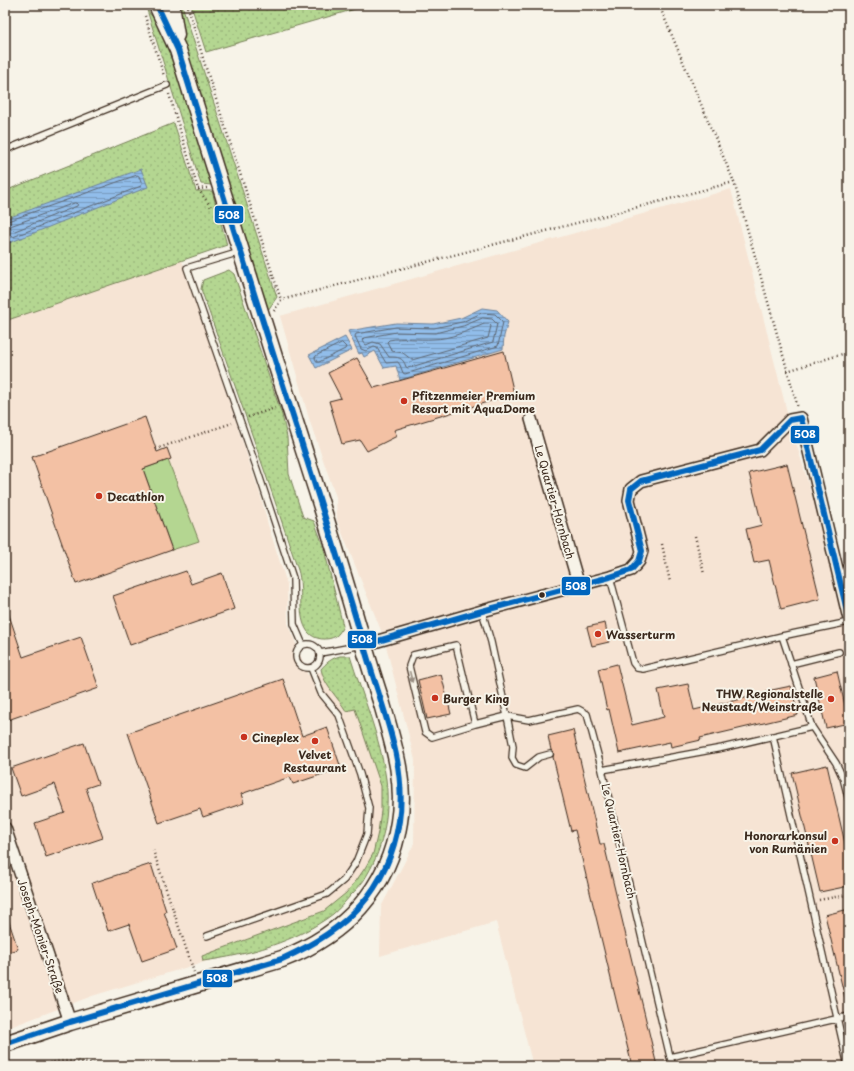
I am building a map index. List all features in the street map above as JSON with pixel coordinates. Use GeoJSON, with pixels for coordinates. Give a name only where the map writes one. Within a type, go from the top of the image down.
{"type":"FeatureCollection","features":[{"type":"Feature","properties":{"kind":"street"},"geometry":{"type":"LineString","coordinates":[[5,1044],[70,1022],[282,959],[314,945],[355,913],[376,886],[384,871],[400,822],[401,787],[396,754],[339,561],[178,50],[171,5]]}},
{"type":"Feature","properties":{"kind":"street"},"geometry":{"type":"LineString","coordinates":[[150,9],[178,50]]}},
{"type":"Feature","properties":{"kind":"street"},"geometry":{"type":"LineString","coordinates":[[364,645],[482,611],[579,586],[631,570],[639,561],[642,551],[628,500],[631,489],[641,481],[760,450],[790,420],[801,418],[849,621]]}},
{"type":"Feature","properties":{"kind":"street","name":"Le Quartier-Hornbach"},"geometry":{"type":"LineString","coordinates":[[531,419],[579,586]]}},
{"type":"Feature","properties":{"kind":"street","name":"Joseph-Monier-Straße"},"geometry":{"type":"LineString","coordinates":[[5,828],[70,1022]]}},
{"type":"Feature","properties":{"kind":"lane"},"geometry":{"type":"LineString","coordinates":[[5,150],[167,85]]}},
{"type":"Feature","properties":{"kind":"lane"},"geometry":{"type":"LineString","coordinates":[[241,252],[187,268],[293,578],[294,624],[303,645]]}},
{"type":"Feature","properties":{"kind":"lane"},"geometry":{"type":"LineString","coordinates":[[610,577],[633,663],[637,668],[643,669],[849,621]]}},
{"type":"Feature","properties":{"kind":"lane"},"geometry":{"type":"LineString","coordinates":[[482,611],[491,642],[507,716],[512,746],[512,758],[516,765],[525,768],[539,757],[550,754]]}},
{"type":"Feature","properties":{"kind":"lane"},"geometry":{"type":"LineString","coordinates":[[782,636],[812,727],[836,763],[843,778],[849,801]]}},
{"type":"Feature","properties":{"kind":"lane"},"geometry":{"type":"LineString","coordinates":[[309,644],[315,646],[320,654],[319,661],[311,668],[304,668],[296,660],[296,653],[303,645],[309,644]]}},
{"type":"Feature","properties":{"kind":"lane"},"geometry":{"type":"LineString","coordinates":[[320,654],[364,645]]}},
{"type":"Feature","properties":{"kind":"lane"},"geometry":{"type":"LineString","coordinates":[[475,724],[456,645],[413,655],[408,666],[424,732],[432,737],[507,716],[529,720],[578,709],[587,714],[602,770]]}},
{"type":"Feature","properties":{"kind":"lane"},"geometry":{"type":"LineString","coordinates":[[791,664],[839,652]]}},
{"type":"Feature","properties":{"kind":"lane"},"geometry":{"type":"LineString","coordinates":[[207,936],[327,894],[344,880],[356,862],[367,834],[369,808],[360,774],[339,716],[321,692],[311,668]]}},
{"type":"Feature","properties":{"kind":"lane","name":"Le Quartier-Hornbach"},"geometry":{"type":"LineString","coordinates":[[673,1066],[602,770],[722,748],[812,727]]}},
{"type":"Feature","properties":{"kind":"lane"},"geometry":{"type":"LineString","coordinates":[[773,736],[848,1066]]}},
{"type":"Feature","properties":{"kind":"lane"},"geometry":{"type":"LineString","coordinates":[[670,1058],[849,1016]]}},
{"type":"Feature","properties":{"kind":"path"},"geometry":{"type":"LineString","coordinates":[[187,5],[281,300],[734,182]]}},
{"type":"Feature","properties":{"kind":"path"},"geometry":{"type":"LineString","coordinates":[[659,5],[734,182],[801,418]]}},
{"type":"Feature","properties":{"kind":"path"},"geometry":{"type":"LineString","coordinates":[[150,9],[167,85],[198,189]]}},
{"type":"Feature","properties":{"kind":"path"},"geometry":{"type":"LineString","coordinates":[[787,371],[849,352]]}},
{"type":"Feature","properties":{"kind":"path"},"geometry":{"type":"LineString","coordinates":[[156,449],[289,403]]}},
{"type":"Feature","properties":{"kind":"path"},"geometry":{"type":"LineString","coordinates":[[695,536],[704,574]]}},
{"type":"Feature","properties":{"kind":"path"},"geometry":{"type":"LineString","coordinates":[[662,544],[670,582]]}},
{"type":"Feature","properties":{"kind":"path"},"geometry":{"type":"LineString","coordinates":[[153,850],[191,959],[198,984]]}},
{"type":"Feature","properties":{"kind":"path"},"geometry":{"type":"LineString","coordinates":[[810,901],[846,895]]}},
{"type":"Feature","properties":{"kind":"path"},"geometry":{"type":"LineString","coordinates":[[38,1066],[62,1061],[86,1062],[101,1066]]}},
{"type":"Feature","properties":{"kind":"shaded area"},"geometry":{"type":"Polygon","coordinates":[[[731,189],[789,420],[849,616],[849,1066],[533,1066],[496,922],[380,956],[381,907],[414,844],[415,760],[384,638],[337,520],[336,497],[310,422],[280,316],[731,189]]]}},
{"type":"Feature","properties":{"kind":"shaded area"},"geometry":{"type":"Polygon","coordinates":[[[182,260],[261,497],[268,525],[287,584],[288,623],[308,675],[346,665],[385,791],[376,854],[361,880],[338,906],[290,936],[92,996],[5,1029],[5,321],[182,260]]]}},
{"type":"Feature","properties":{"kind":"green space"},"geometry":{"type":"Polygon","coordinates":[[[182,5],[277,297],[268,310],[177,24],[182,5]]]}},
{"type":"Feature","properties":{"kind":"green space"},"geometry":{"type":"Polygon","coordinates":[[[191,5],[369,5],[206,52],[191,5]]]}},
{"type":"Feature","properties":{"kind":"green space"},"geometry":{"type":"Polygon","coordinates":[[[147,10],[162,28],[212,185],[201,184],[147,10]]]}},
{"type":"Feature","properties":{"kind":"green space"},"geometry":{"type":"Polygon","coordinates":[[[174,123],[196,191],[212,191],[227,245],[5,321],[5,191],[174,123]]]}},
{"type":"Feature","properties":{"kind":"green space"},"geometry":{"type":"Polygon","coordinates":[[[229,270],[234,274],[282,415],[287,437],[289,474],[303,517],[314,521],[323,545],[343,626],[340,632],[333,638],[321,639],[314,637],[308,632],[304,625],[301,610],[300,577],[298,570],[201,289],[203,280],[229,270]]]}},
{"type":"Feature","properties":{"kind":"green space"},"geometry":{"type":"Polygon","coordinates":[[[168,460],[199,541],[172,550],[143,469],[168,460]]]}},
{"type":"Feature","properties":{"kind":"green space"},"geometry":{"type":"Polygon","coordinates":[[[340,656],[350,656],[376,733],[384,764],[387,804],[382,841],[378,853],[365,878],[357,889],[333,914],[319,924],[287,940],[271,946],[237,955],[203,961],[202,956],[324,911],[346,893],[365,868],[373,854],[381,811],[381,786],[355,709],[346,711],[325,681],[321,669],[329,661],[340,656]]]}},
{"type":"Feature","properties":{"kind":"water"},"geometry":{"type":"Polygon","coordinates":[[[141,169],[148,187],[9,243],[5,233],[5,219],[141,169]]]}},
{"type":"Feature","properties":{"kind":"water"},"geometry":{"type":"Polygon","coordinates":[[[482,308],[497,310],[508,322],[504,336],[503,349],[400,380],[396,366],[384,368],[375,351],[364,357],[362,353],[359,354],[348,331],[396,323],[433,324],[461,318],[482,308]]]}},
{"type":"Feature","properties":{"kind":"water"},"geometry":{"type":"Polygon","coordinates":[[[345,337],[352,350],[316,368],[309,355],[345,337]]]}},
{"type":"Feature","properties":{"kind":"building"},"geometry":{"type":"Polygon","coordinates":[[[504,351],[514,394],[394,430],[397,436],[367,451],[360,440],[342,444],[329,401],[341,398],[328,373],[357,358],[374,388],[504,351]]]}},
{"type":"Feature","properties":{"kind":"building","name":"Decathlon"},"geometry":{"type":"Polygon","coordinates":[[[145,417],[157,452],[167,448],[171,459],[143,469],[172,550],[76,584],[32,457],[145,417]]]}},
{"type":"Feature","properties":{"kind":"building"},"geometry":{"type":"Polygon","coordinates":[[[787,464],[820,599],[781,609],[769,560],[754,563],[746,529],[762,525],[749,473],[787,464]]]}},
{"type":"Feature","properties":{"kind":"building"},"geometry":{"type":"Polygon","coordinates":[[[186,571],[191,584],[222,573],[234,609],[130,645],[113,596],[186,571]]]}},
{"type":"Feature","properties":{"kind":"building"},"geometry":{"type":"Polygon","coordinates":[[[7,609],[23,657],[81,637],[99,688],[5,721],[5,610],[7,609]]]}},
{"type":"Feature","properties":{"kind":"building","name":"Wasserturm"},"geometry":{"type":"Polygon","coordinates":[[[605,623],[609,642],[592,646],[587,627],[605,623]]]}},
{"type":"Feature","properties":{"kind":"building"},"geometry":{"type":"Polygon","coordinates":[[[617,664],[632,725],[664,717],[658,690],[688,684],[694,710],[791,686],[798,715],[700,738],[701,740],[671,747],[670,742],[619,753],[609,709],[607,710],[598,669],[617,664]]]}},
{"type":"Feature","properties":{"kind":"building","name":"THW Regionalstelle Neustadt/Weinstraße"},"geometry":{"type":"Polygon","coordinates":[[[837,671],[849,723],[826,728],[814,677],[837,671]]]}},
{"type":"Feature","properties":{"kind":"building"},"geometry":{"type":"Polygon","coordinates":[[[441,674],[451,714],[427,719],[418,680],[441,674]]]}},
{"type":"Feature","properties":{"kind":"building"},"geometry":{"type":"Polygon","coordinates":[[[283,679],[302,736],[327,727],[341,768],[293,784],[290,777],[241,794],[244,803],[203,817],[200,809],[159,823],[128,733],[283,679]]]}},
{"type":"Feature","properties":{"kind":"building"},"geometry":{"type":"Polygon","coordinates":[[[573,730],[600,844],[604,844],[657,1066],[632,1066],[575,830],[571,831],[553,757],[554,753],[551,750],[548,736],[573,730]]]}},
{"type":"Feature","properties":{"kind":"building"},"geometry":{"type":"Polygon","coordinates":[[[84,743],[98,784],[86,788],[103,838],[46,857],[35,823],[65,813],[55,784],[21,796],[11,768],[84,743]]]}},
{"type":"Feature","properties":{"kind":"building"},"geometry":{"type":"Polygon","coordinates":[[[827,765],[849,861],[849,886],[820,892],[792,773],[827,765]]]}},
{"type":"Feature","properties":{"kind":"building"},"geometry":{"type":"Polygon","coordinates":[[[151,864],[166,911],[164,912],[177,949],[142,961],[129,924],[108,931],[92,883],[151,864]]]}},
{"type":"Feature","properties":{"kind":"building"},"geometry":{"type":"Polygon","coordinates":[[[849,909],[849,998],[845,998],[825,915],[849,909]]]}},
{"type":"Feature","properties":{"kind":"building"},"geometry":{"type":"Polygon","coordinates":[[[5,916],[7,916],[18,949],[5,953],[5,916]]]}},
{"type":"Feature","properties":{"kind":"transit line","name":"508"},"geometry":{"type":"LineString","coordinates":[[5,1044],[70,1022],[282,959],[305,948],[344,922],[360,906],[374,888],[385,869],[393,846],[399,821],[401,804],[398,769],[386,718],[327,524],[178,50],[157,5]]}},
{"type":"Feature","properties":{"kind":"transit line","name":"508"},"geometry":{"type":"LineString","coordinates":[[364,645],[631,570],[639,561],[642,551],[629,500],[631,489],[641,481],[760,450],[790,420],[801,418],[849,619]]}},
{"type":"Feature","properties":{"kind":"place","name":"Pfitzenmeier Premium Resort mit AquaDome"},"geometry":{"type":"Point","coordinates":[404,401]}},
{"type":"Feature","properties":{"kind":"place","name":"Decathlon"},"geometry":{"type":"Point","coordinates":[99,496]}},
{"type":"Feature","properties":{"kind":"place","name":"Wasserturm"},"geometry":{"type":"Point","coordinates":[598,634]}},
{"type":"Feature","properties":{"kind":"place","name":"Burger King"},"geometry":{"type":"Point","coordinates":[435,698]}},
{"type":"Feature","properties":{"kind":"place","name":"THW Regionalstelle Neustadt/Weinstraße"},"geometry":{"type":"Point","coordinates":[831,699]}},
{"type":"Feature","properties":{"kind":"place","name":"Cineplex"},"geometry":{"type":"Point","coordinates":[244,737]}},
{"type":"Feature","properties":{"kind":"place","name":"Velvet Restaurant"},"geometry":{"type":"Point","coordinates":[315,741]}},
{"type":"Feature","properties":{"kind":"place","name":"Honorarkonsul von Rumänien"},"geometry":{"type":"Point","coordinates":[835,841]}}]}
